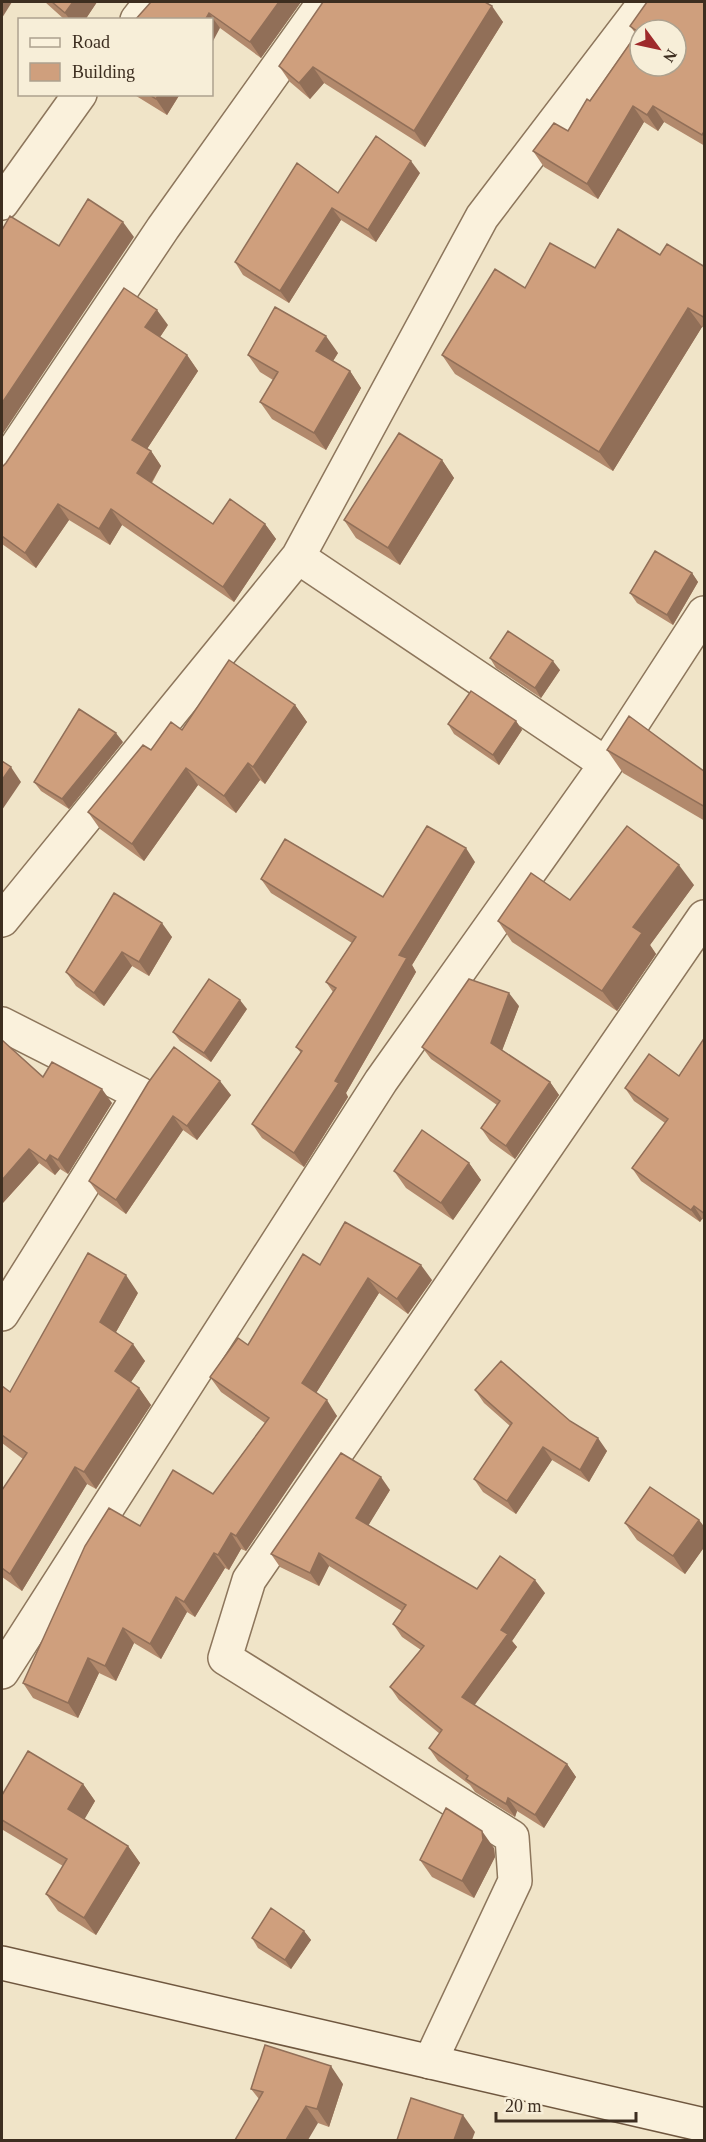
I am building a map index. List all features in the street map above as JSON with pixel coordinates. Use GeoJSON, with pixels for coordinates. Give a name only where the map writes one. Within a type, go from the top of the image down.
{"type":"FeatureCollection","features":[{"type":"Feature","properties":{"kind":"street"},"geometry":{"type":"LineString","coordinates":[[139,18],[151,2]]}},
{"type":"Feature","properties":{"kind":"street"},"geometry":{"type":"LineString","coordinates":[[2,468],[162,228],[324,2]]}},
{"type":"Feature","properties":{"kind":"street"},"geometry":{"type":"LineString","coordinates":[[2,920],[298,557],[482,217],[646,2]]}},
{"type":"Feature","properties":{"kind":"street"},"geometry":{"type":"LineString","coordinates":[[2,203],[79,96]]}},
{"type":"Feature","properties":{"kind":"street"},"geometry":{"type":"LineString","coordinates":[[298,557],[606,764]]}},
{"type":"Feature","properties":{"kind":"street"},"geometry":{"type":"LineString","coordinates":[[2,1672],[381,1081],[606,764],[705,613]]}},
{"type":"Feature","properties":{"kind":"street"},"geometry":{"type":"LineString","coordinates":[[430,2062],[515,1881],[512,1837],[225,1658],[249,1580],[705,917]]}},
{"type":"Feature","properties":{"kind":"street"},"geometry":{"type":"LineString","coordinates":[[2,1024],[140,1094],[2,1314]]}},
{"type":"Feature","properties":{"kind":"street"},"geometry":{"type":"LineString","coordinates":[[2,1964],[705,2125]]}},
{"type":"Feature","properties":{"kind":"building"},"geometry":{"type":"Polygon","coordinates":[[[52,2],[73,2],[65,13],[52,2]]]}},
{"type":"Feature","properties":{"kind":"building"},"geometry":{"type":"Polygon","coordinates":[[[151,2],[279,2],[250,42],[209,13],[206,18],[137,18],[151,2]]]}},
{"type":"Feature","properties":{"kind":"building"},"geometry":{"type":"Polygon","coordinates":[[[323,2],[485,2],[492,6],[414,131],[313,67],[299,83],[279,66],[323,2]]]}},
{"type":"Feature","properties":{"kind":"building"},"geometry":{"type":"Polygon","coordinates":[[[647,2],[705,2],[705,130],[702,135],[653,106],[647,115],[633,106],[587,184],[533,151],[554,123],[568,131],[587,99],[590,101],[628,46],[628,78],[688,78],[688,18],[636,18],[647,2]]]}},
{"type":"Feature","properties":{"kind":"building"},"geometry":{"type":"Polygon","coordinates":[[[376,136],[411,161],[368,230],[332,208],[280,291],[235,262],[297,163],[338,193],[376,136]]]}},
{"type":"Feature","properties":{"kind":"building"},"geometry":{"type":"Polygon","coordinates":[[[88,199],[123,222],[2,403],[2,230],[10,216],[59,246],[88,199]]]}},
{"type":"Feature","properties":{"kind":"building"},"geometry":{"type":"Polygon","coordinates":[[[618,229],[660,255],[667,244],[705,267],[705,318],[688,308],[599,452],[442,355],[495,269],[525,288],[550,243],[595,268],[618,229]]]}},
{"type":"Feature","properties":{"kind":"building"},"geometry":{"type":"Polygon","coordinates":[[[124,288],[157,310],[145,327],[187,355],[132,440],[151,451],[137,473],[213,524],[230,499],[265,524],[223,587],[111,509],[99,529],[58,504],[25,553],[2,536],[2,467],[124,288]]]}},
{"type":"Feature","properties":{"kind":"building"},"geometry":{"type":"Polygon","coordinates":[[[275,307],[326,336],[316,351],[350,371],[314,433],[260,402],[278,372],[248,355],[275,307]]]}},
{"type":"Feature","properties":{"kind":"building"},"geometry":{"type":"Polygon","coordinates":[[[399,433],[442,460],[388,548],[344,520],[399,433]]]}},
{"type":"Feature","properties":{"kind":"building"},"geometry":{"type":"Polygon","coordinates":[[[655,551],[692,573],[667,615],[630,593],[655,551]]]}},
{"type":"Feature","properties":{"kind":"building"},"geometry":{"type":"Polygon","coordinates":[[[508,631],[553,661],[535,688],[490,658],[508,631]]]}},
{"type":"Feature","properties":{"kind":"building"},"geometry":{"type":"Polygon","coordinates":[[[229,660],[295,705],[253,767],[248,763],[224,796],[186,768],[132,844],[88,812],[143,745],[151,750],[171,722],[182,730],[229,660]]]}},
{"type":"Feature","properties":{"kind":"building"},"geometry":{"type":"Polygon","coordinates":[[[471,691],[516,721],[493,755],[448,724],[471,691]]]}},
{"type":"Feature","properties":{"kind":"building"},"geometry":{"type":"Polygon","coordinates":[[[79,709],[116,733],[62,799],[34,782],[79,709]]]}},
{"type":"Feature","properties":{"kind":"building"},"geometry":{"type":"Polygon","coordinates":[[[629,716],[705,772],[705,807],[607,750],[629,716]]]}},
{"type":"Feature","properties":{"kind":"building"},"geometry":{"type":"Polygon","coordinates":[[[2,761],[11,767],[2,780],[2,761]]]}},
{"type":"Feature","properties":{"kind":"building"},"geometry":{"type":"Polygon","coordinates":[[[427,826],[466,848],[399,955],[407,958],[335,1081],[339,1083],[294,1153],[252,1124],[302,1051],[296,1047],[336,988],[326,982],[356,937],[261,879],[285,839],[383,897],[427,826]]]}},
{"type":"Feature","properties":{"kind":"building"},"geometry":{"type":"Polygon","coordinates":[[[627,826],[679,865],[633,927],[642,933],[602,991],[498,921],[531,873],[570,900],[627,826]]]}},
{"type":"Feature","properties":{"kind":"building"},"geometry":{"type":"Polygon","coordinates":[[[114,893],[162,923],[139,962],[122,952],[94,993],[66,972],[114,893]]]}},
{"type":"Feature","properties":{"kind":"building"},"geometry":{"type":"Polygon","coordinates":[[[209,979],[240,1000],[204,1053],[173,1032],[209,979]]]}},
{"type":"Feature","properties":{"kind":"building"},"geometry":{"type":"Polygon","coordinates":[[[469,979],[509,993],[491,1043],[550,1082],[506,1146],[481,1128],[500,1101],[422,1047],[469,979]]]}},
{"type":"Feature","properties":{"kind":"building"},"geometry":{"type":"Polygon","coordinates":[[[705,1037],[705,1214],[694,1206],[691,1210],[632,1168],[668,1119],[625,1088],[649,1054],[679,1076],[705,1037]]]}},
{"type":"Feature","properties":{"kind":"building"},"geometry":{"type":"Polygon","coordinates":[[[2,1040],[43,1077],[52,1062],[102,1089],[58,1160],[50,1155],[46,1161],[29,1149],[2,1180],[2,1040]]]}},
{"type":"Feature","properties":{"kind":"building"},"geometry":{"type":"Polygon","coordinates":[[[174,1047],[220,1081],[187,1126],[173,1116],[116,1200],[89,1181],[148,1083],[174,1047]]]}},
{"type":"Feature","properties":{"kind":"building"},"geometry":{"type":"Polygon","coordinates":[[[422,1130],[469,1163],[441,1203],[394,1171],[422,1130]]]}},
{"type":"Feature","properties":{"kind":"building"},"geometry":{"type":"Polygon","coordinates":[[[345,1222],[421,1265],[397,1299],[368,1278],[302,1383],[327,1400],[236,1536],[231,1533],[218,1555],[214,1553],[184,1602],[176,1597],[150,1644],[123,1628],[105,1666],[88,1658],[68,1703],[23,1683],[85,1546],[109,1508],[140,1526],[173,1470],[213,1494],[269,1418],[210,1377],[238,1338],[248,1345],[303,1254],[320,1265],[345,1222]]]}},
{"type":"Feature","properties":{"kind":"building"},"geometry":{"type":"Polygon","coordinates":[[[88,1253],[126,1275],[100,1322],[133,1344],[115,1371],[139,1388],[84,1472],[75,1467],[10,1574],[2,1568],[2,1490],[27,1453],[2,1435],[2,1386],[10,1392],[88,1253]]]}},
{"type":"Feature","properties":{"kind":"building"},"geometry":{"type":"Polygon","coordinates":[[[501,1361],[570,1421],[598,1438],[580,1470],[543,1447],[507,1501],[474,1479],[512,1423],[475,1390],[501,1361]]]}},
{"type":"Feature","properties":{"kind":"building"},"geometry":{"type":"Polygon","coordinates":[[[341,1453],[381,1477],[356,1518],[477,1589],[500,1556],[535,1580],[501,1630],[508,1634],[462,1697],[567,1764],[535,1815],[508,1798],[506,1804],[466,1779],[468,1776],[429,1748],[442,1730],[390,1687],[424,1646],[393,1624],[406,1605],[319,1553],[310,1573],[271,1554],[341,1453]]]}},
{"type":"Feature","properties":{"kind":"building"},"geometry":{"type":"Polygon","coordinates":[[[650,1487],[699,1520],[673,1556],[625,1523],[650,1487]]]}},
{"type":"Feature","properties":{"kind":"building"},"geometry":{"type":"Polygon","coordinates":[[[28,1751],[83,1784],[68,1809],[128,1846],[84,1918],[46,1894],[67,1859],[2,1820],[2,1795],[28,1751]]]}},
{"type":"Feature","properties":{"kind":"building"},"geometry":{"type":"Polygon","coordinates":[[[446,1808],[482,1831],[483,1840],[462,1881],[420,1860],[446,1808]]]}},
{"type":"Feature","properties":{"kind":"building"},"geometry":{"type":"Polygon","coordinates":[[[271,1908],[304,1931],[285,1960],[252,1938],[271,1908]]]}},
{"type":"Feature","properties":{"kind":"building"},"geometry":{"type":"Polygon","coordinates":[[[265,2045],[331,2066],[317,2109],[306,2106],[286,2140],[235,2140],[263,2092],[251,2089],[265,2045]]]}},
{"type":"Feature","properties":{"kind":"building"},"geometry":{"type":"Polygon","coordinates":[[[411,2098],[463,2115],[454,2140],[397,2140],[411,2098]]]}}]}
